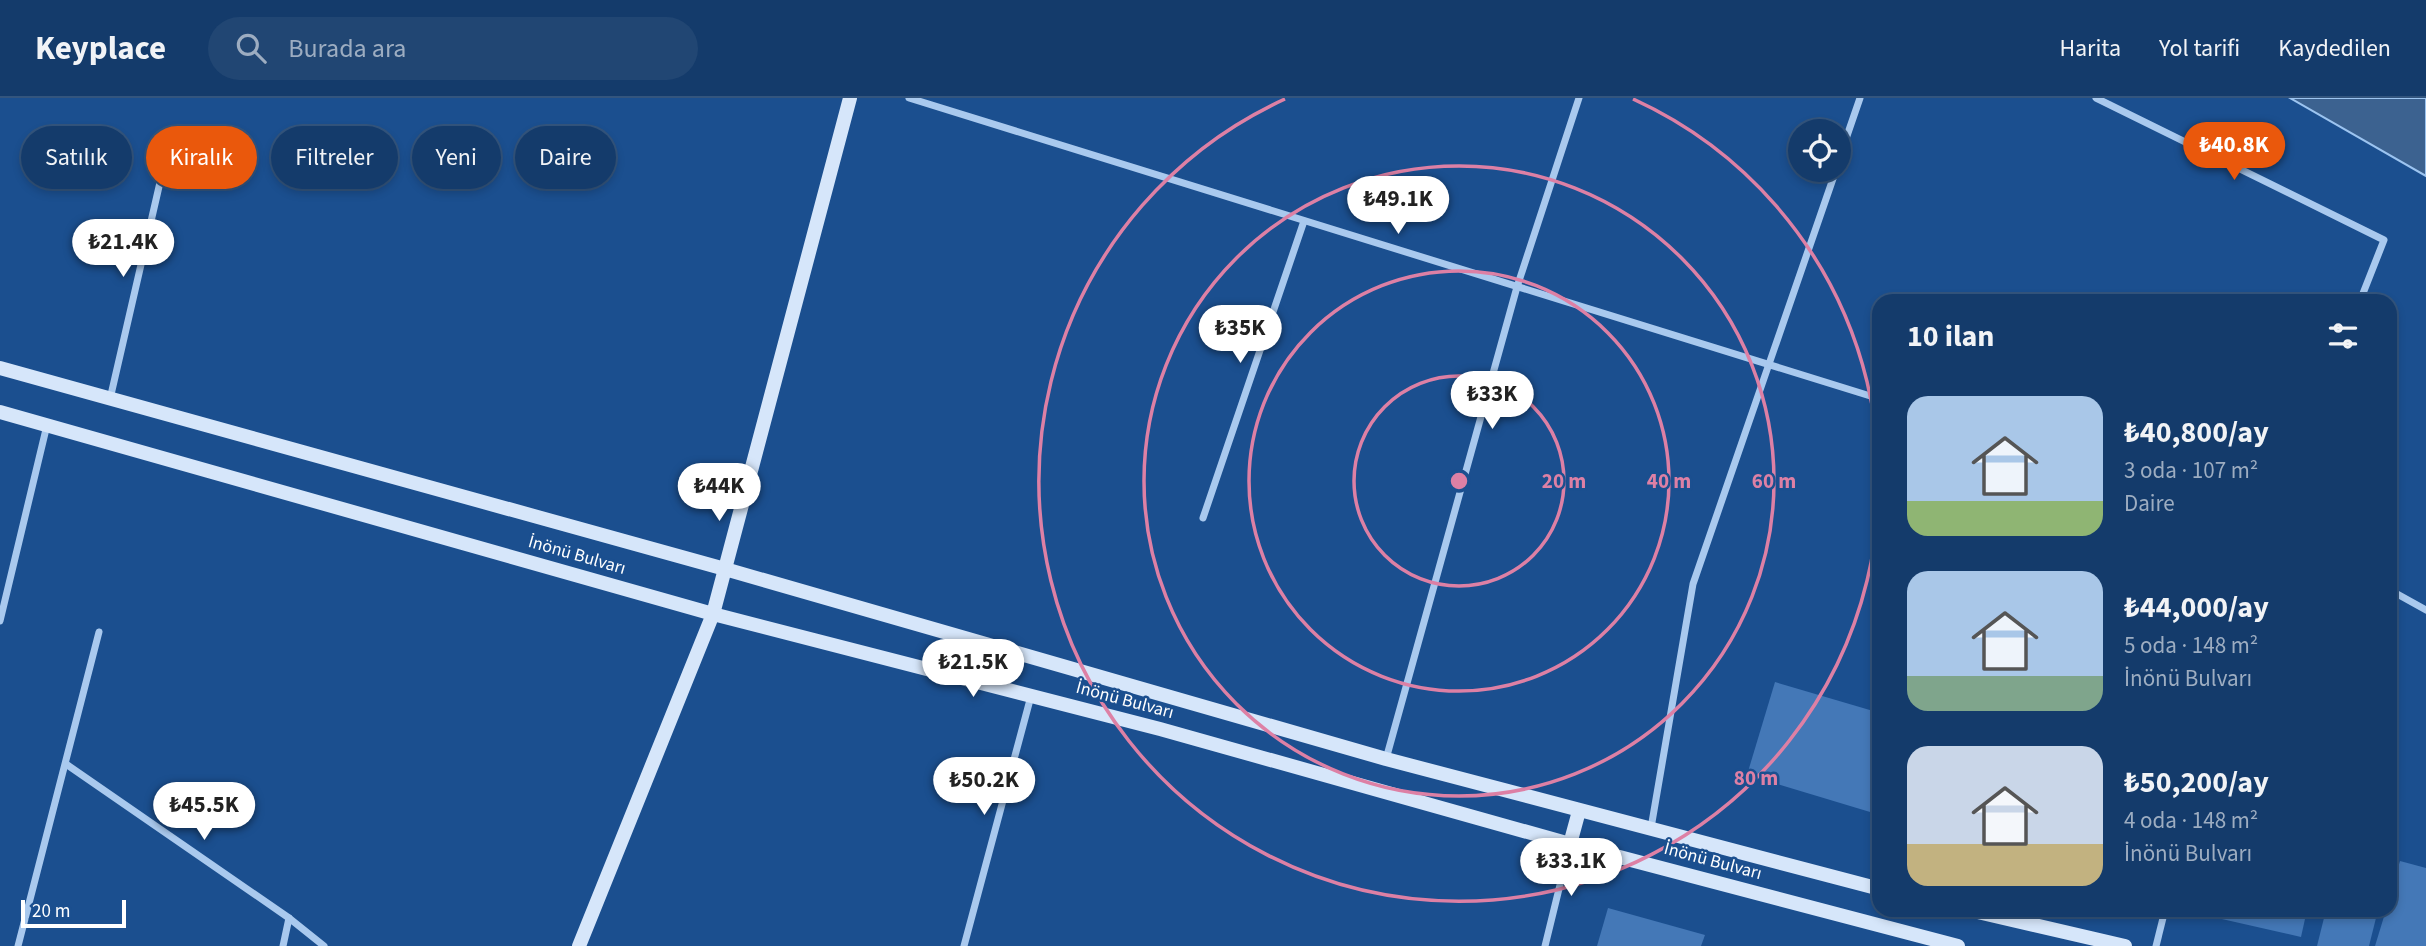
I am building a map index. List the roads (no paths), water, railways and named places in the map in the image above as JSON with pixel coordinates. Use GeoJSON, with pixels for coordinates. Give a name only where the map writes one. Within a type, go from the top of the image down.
{"type":"FeatureCollection","features":[{"type":"Feature","properties":{"kind":"main road"},"geometry":{"type":"LineString","coordinates":[[580,946],[713,614],[850,98]]}},
{"type":"Feature","properties":{"kind":"main road","name":"İnönü Bulvarı"},"geometry":{"type":"LineString","coordinates":[[0,368],[725,569],[1386,759],[1872,887]]}},
{"type":"Feature","properties":{"kind":"main road","name":"İnönü Bulvarı"},"geometry":{"type":"LineString","coordinates":[[0,412],[713,614],[1160,729],[1570,844],[1958,946]]}},
{"type":"Feature","properties":{"kind":"main road"},"geometry":{"type":"LineString","coordinates":[[1570,844],[1578,811]]}},
{"type":"Feature","properties":{"kind":"main road"},"geometry":{"type":"LineString","coordinates":[[1999,917],[2125,946]]}},
{"type":"Feature","properties":{"kind":"street"},"geometry":{"type":"LineString","coordinates":[[909,98],[1872,397]]}},
{"type":"Feature","properties":{"kind":"street"},"geometry":{"type":"LineString","coordinates":[[1386,759],[1517,288],[1579,98]]}},
{"type":"Feature","properties":{"kind":"street"},"geometry":{"type":"LineString","coordinates":[[1851,124],[1860,98]]}},
{"type":"Feature","properties":{"kind":"street"},"geometry":{"type":"LineString","coordinates":[[2096,98],[2384,240],[2363,294]]}},
{"type":"Feature","properties":{"kind":"street"},"geometry":{"type":"LineString","coordinates":[[1651,829],[1693,584],[1832,182]]}},
{"type":"Feature","properties":{"kind":"street"},"geometry":{"type":"LineString","coordinates":[[110,400],[158,189]]}},
{"type":"Feature","properties":{"kind":"street"},"geometry":{"type":"LineString","coordinates":[[1203,517],[1304,221]]}},
{"type":"Feature","properties":{"kind":"street"},"geometry":{"type":"LineString","coordinates":[[0,621],[47,425]]}},
{"type":"Feature","properties":{"kind":"street"},"geometry":{"type":"LineString","coordinates":[[2397,594],[2426,610]]}},
{"type":"Feature","properties":{"kind":"street"},"geometry":{"type":"LineString","coordinates":[[18,946],[99,632]]}},
{"type":"Feature","properties":{"kind":"street"},"geometry":{"type":"LineString","coordinates":[[964,946],[1031,695]]}},
{"type":"Feature","properties":{"kind":"street"},"geometry":{"type":"LineString","coordinates":[[66,764],[289,918],[324,946]]}},
{"type":"Feature","properties":{"kind":"street"},"geometry":{"type":"LineString","coordinates":[[1545,946],[1570,844]]}},
{"type":"Feature","properties":{"kind":"street"},"geometry":{"type":"LineString","coordinates":[[2156,946],[2163,917]]}},
{"type":"Feature","properties":{"kind":"street"},"geometry":{"type":"LineString","coordinates":[[283,946],[289,918]]}},
{"type":"Feature","properties":{"kind":"water"},"geometry":{"type":"Polygon","coordinates":[[[2290,98],[2426,98],[2426,176],[2290,98]]]}}]}
